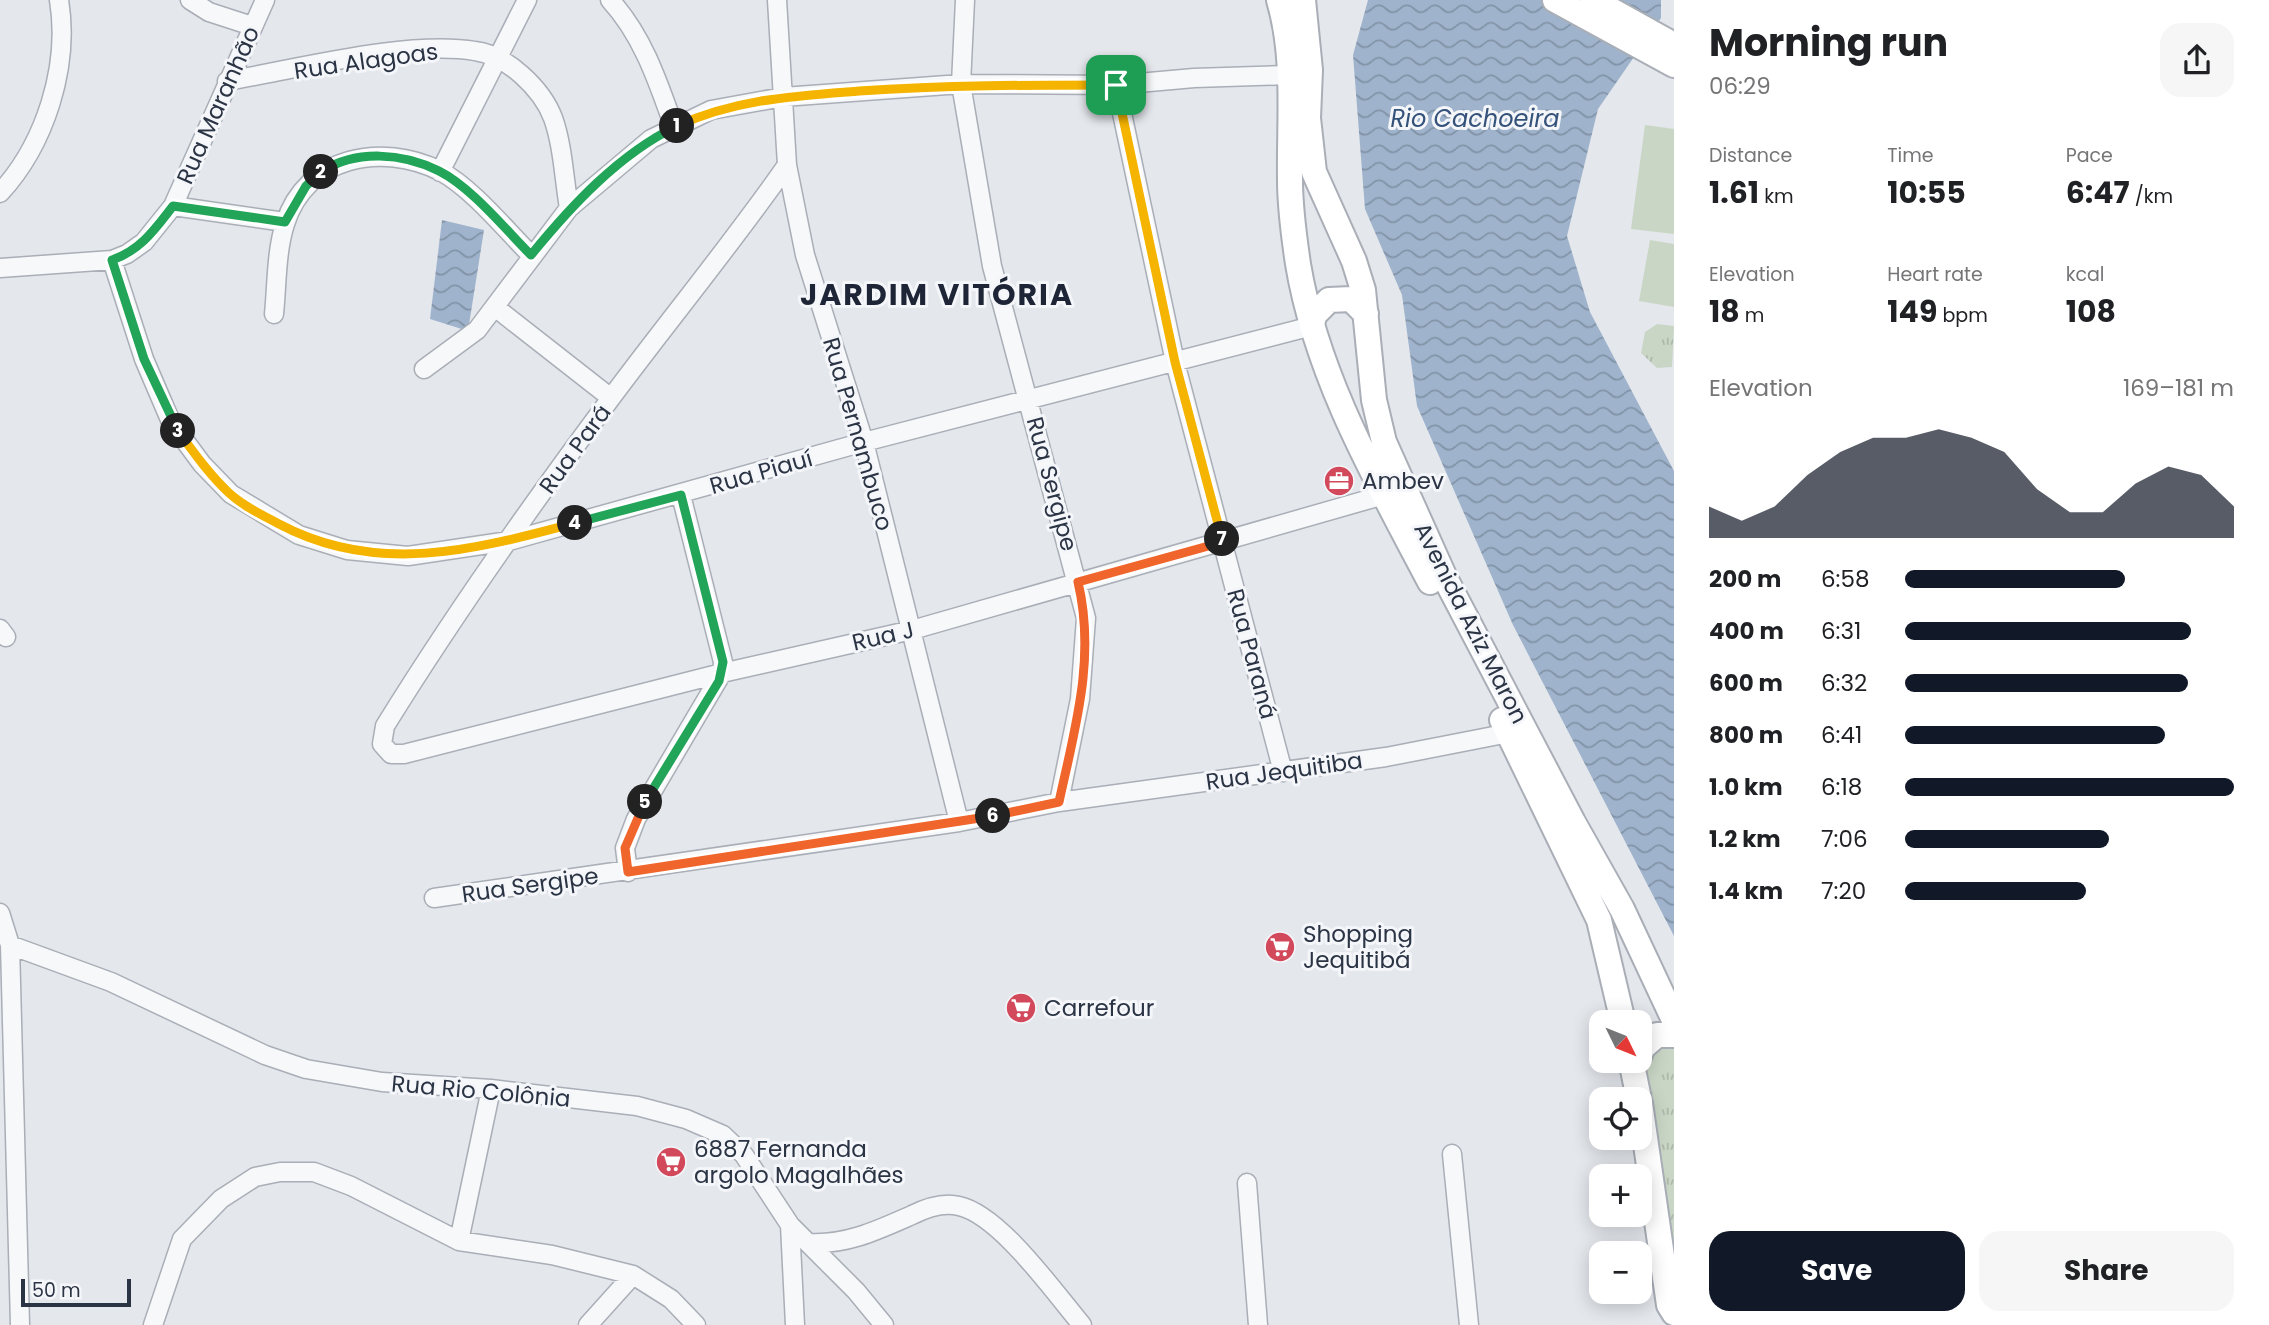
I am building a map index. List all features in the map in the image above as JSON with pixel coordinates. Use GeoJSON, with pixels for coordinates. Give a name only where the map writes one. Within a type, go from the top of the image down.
{"type":"FeatureCollection","features":[{"type":"Feature","properties":{"kind":"main road","name":"Avenida Aziz Maron"},"geometry":{"type":"LineString","coordinates":[[1279,0],[1288,30],[1290,183],[1298,264],[1312,326],[1343,412],[1509,733],[1599,920],[1620,1010]]}},
{"type":"Feature","properties":{"kind":"main road","name":"Avenida Aziz Maron"},"geometry":{"type":"LineString","coordinates":[[1303,0],[1310,70],[1308,118],[1314,172],[1354,261],[1366,314],[1374,400],[1384,442],[1445,578],[1573,822],[1622,909],[1674,1020]]}},
{"type":"Feature","properties":{"kind":"main road"},"geometry":{"type":"LineString","coordinates":[[1555,0],[1674,65]]}},
{"type":"Feature","properties":{"kind":"main road"},"geometry":{"type":"LineString","coordinates":[[1593,0],[1674,45]]}},
{"type":"Feature","properties":{"kind":"main road"},"geometry":{"type":"LineString","coordinates":[[1312,326],[1320,306],[1340,297],[1350,299],[1366,314]]}},
{"type":"Feature","properties":{"kind":"main road"},"geometry":{"type":"LineString","coordinates":[[1652,1039],[1657,1035],[1674,1035]]}},
{"type":"Feature","properties":{"kind":"main road"},"geometry":{"type":"LineString","coordinates":[[1646,1150],[1671,1314]]}},
{"type":"Feature","properties":{"kind":"street"},"geometry":{"type":"LineString","coordinates":[[0,193],[27,160],[43,126],[61,36],[59,0]]}},
{"type":"Feature","properties":{"kind":"street"},"geometry":{"type":"LineString","coordinates":[[190,0],[209,12],[252,26]]}},
{"type":"Feature","properties":{"kind":"street","name":"Rua Maranhão"},"geometry":{"type":"LineString","coordinates":[[112,260],[127,254],[144,242],[173,206],[265,0]]}},
{"type":"Feature","properties":{"kind":"street"},"geometry":{"type":"LineString","coordinates":[[440,172],[527,0]]}},
{"type":"Feature","properties":{"kind":"street"},"geometry":{"type":"LineString","coordinates":[[610,0],[638,39],[655,74],[674,127]]}},
{"type":"Feature","properties":{"kind":"street","name":"Rua Pernambuco"},"geometry":{"type":"LineString","coordinates":[[778,0],[787,165],[805,255],[864,442],[959,822]]}},
{"type":"Feature","properties":{"kind":"street","name":"Rua Sergipe"},"geometry":{"type":"LineString","coordinates":[[434,898],[959,822],[1059,802],[1074,734],[1086,652],[1086,618],[992,266],[961,84],[965,0]]}},
{"type":"Feature","properties":{"kind":"street","name":"Rua Alagoas"},"geometry":{"type":"LineString","coordinates":[[227,81],[428,49],[476,51],[497,57],[536,89],[553,118],[569,208]]}},
{"type":"Feature","properties":{"kind":"street"},"geometry":{"type":"LineString","coordinates":[[424,369],[477,330],[569,208],[651,139],[711,110],[783,97],[961,84],[1116,85],[1194,78],[1290,75]]}},
{"type":"Feature","properties":{"kind":"street","name":"Rua Paraná"},"geometry":{"type":"LineString","coordinates":[[1116,85],[1175,362],[1283,772]]}},
{"type":"Feature","properties":{"kind":"street"},"geometry":{"type":"LineString","coordinates":[[274,314],[279,254],[285,222],[306,186],[323,171],[343,161],[364,156],[391,156],[440,172],[466,191],[531,255]]}},
{"type":"Feature","properties":{"kind":"street","name":"Rua Pará"},"geometry":{"type":"LineString","coordinates":[[382,744],[385,726],[418,673],[509,541],[611,398],[750,219],[787,165]]}},
{"type":"Feature","properties":{"kind":"street"},"geometry":{"type":"LineString","coordinates":[[173,206],[285,222]]}},
{"type":"Feature","properties":{"kind":"street"},"geometry":{"type":"LineString","coordinates":[[0,268],[112,260]]}},
{"type":"Feature","properties":{"kind":"street","name":"Rua Piauí"},"geometry":{"type":"LineString","coordinates":[[112,260],[144,359],[171,422],[202,464],[231,495],[299,535],[347,550],[408,556],[509,541],[864,442],[1312,326]]}},
{"type":"Feature","properties":{"kind":"street"},"geometry":{"type":"LineString","coordinates":[[496,308],[611,398]]}},
{"type":"Feature","properties":{"kind":"street"},"geometry":{"type":"LineString","coordinates":[[628,872],[625,848],[636,819],[722,673],[723,662],[681,495]]}},
{"type":"Feature","properties":{"kind":"street","name":"Rua J"},"geometry":{"type":"LineString","coordinates":[[382,744],[391,754],[404,754],[722,673],[912,630],[1384,495]]}},
{"type":"Feature","properties":{"kind":"street","name":"Rua Jequitiba"},"geometry":{"type":"LineString","coordinates":[[1059,802],[1386,757],[1509,733]]}},
{"type":"Feature","properties":{"kind":"street"},"geometry":{"type":"LineString","coordinates":[[0,913],[10,945],[20,1325]]}},
{"type":"Feature","properties":{"kind":"street","name":"Rua Rio Colônia"},"geometry":{"type":"LineString","coordinates":[[10,945],[111,982],[265,1055],[306,1069],[382,1082],[491,1089],[638,1107],[686,1119],[723,1135],[744,1155],[790,1225],[884,1325]]}},
{"type":"Feature","properties":{"kind":"street"},"geometry":{"type":"LineString","coordinates":[[459,1241],[491,1089]]}},
{"type":"Feature","properties":{"kind":"street"},"geometry":{"type":"LineString","coordinates":[[1452,1154],[1469,1325]]}},
{"type":"Feature","properties":{"kind":"street"},"geometry":{"type":"LineString","coordinates":[[153,1325],[182,1240],[221,1199],[255,1177],[280,1172],[314,1172],[351,1186],[459,1241],[552,1255],[633,1275],[671,1299],[696,1325]]}},
{"type":"Feature","properties":{"kind":"street"},"geometry":{"type":"LineString","coordinates":[[1247,1183],[1258,1325]]}},
{"type":"Feature","properties":{"kind":"street"},"geometry":{"type":"LineString","coordinates":[[809,1243],[832,1244],[861,1237],[921,1211],[941,1205],[958,1206],[988,1220],[1018,1250],[1082,1325]]}},
{"type":"Feature","properties":{"kind":"street"},"geometry":{"type":"LineString","coordinates":[[790,1225],[795,1325]]}},
{"type":"Feature","properties":{"kind":"street"},"geometry":{"type":"LineString","coordinates":[[588,1325],[633,1275]]}},
{"type":"Feature","properties":{"kind":"green space"},"geometry":{"type":"Polygon","coordinates":[[[1645,125],[1674,129],[1674,234],[1631,229],[1645,125]]]}},
{"type":"Feature","properties":{"kind":"green space"},"geometry":{"type":"Polygon","coordinates":[[[1650,240],[1674,244],[1674,307],[1639,301],[1650,240]]]}},
{"type":"Feature","properties":{"kind":"green space"},"geometry":{"type":"Polygon","coordinates":[[[1657,324],[1674,326],[1672,367],[1657,368],[1641,353],[1645,332],[1657,324]]]}},
{"type":"Feature","properties":{"kind":"green space"},"geometry":{"type":"Polygon","coordinates":[[[1663,1047],[1674,1049],[1674,1300],[1652,1133],[1652,1087],[1646,1087],[1644,1073],[1652,1073],[1652,1050],[1663,1047]]]}},
{"type":"Feature","properties":{"kind":"water","name":"Rio Cachoeira"},"geometry":{"type":"Polygon","coordinates":[[[1368,0],[1661,0],[1661,18],[1598,109],[1567,236],[1590,312],[1674,471],[1674,936],[1513,625],[1417,406],[1402,295],[1365,209],[1353,55],[1368,0]]]}},
{"type":"Feature","properties":{"kind":"water"},"geometry":{"type":"Polygon","coordinates":[[[442,220],[484,230],[468,331],[430,319],[442,220]]]}},
{"type":"Feature","properties":{"kind":"place","name":"Ambev"},"geometry":{"type":"Point","coordinates":[1339,481]}},
{"type":"Feature","properties":{"kind":"place","name":"Shopping Jequitibá"},"geometry":{"type":"Point","coordinates":[1280,947]}},
{"type":"Feature","properties":{"kind":"place","name":"Carrefour"},"geometry":{"type":"Point","coordinates":[1021,1008]}},
{"type":"Feature","properties":{"kind":"place","name":"6887 Fernanda argolo Magalhães"},"geometry":{"type":"Point","coordinates":[671,1162]}},
{"type":"Feature","properties":{"kind":"district","name":"JARDIM VITÓRIA"},"geometry":{"type":"Point","coordinates":[937,295]}},
{"type":"Feature","properties":{"kind":"route"},"geometry":{"type":"LineString","coordinates":[[961,84],[1116,85],[1175,362],[1223,542],[1078,582],[1086,618],[1086,652],[1074,734],[1059,802],[959,822],[628,872],[625,848],[636,819],[722,673],[723,662],[681,495],[509,541],[408,556],[347,550],[299,535],[257,513],[231,495],[202,464],[171,422],[144,359],[112,260],[127,254],[144,242],[173,206],[285,222],[306,186],[323,171],[343,161],[364,156],[391,156],[440,172],[466,191],[531,255],[569,208],[651,139],[711,110],[783,97],[961,84]]}}]}
